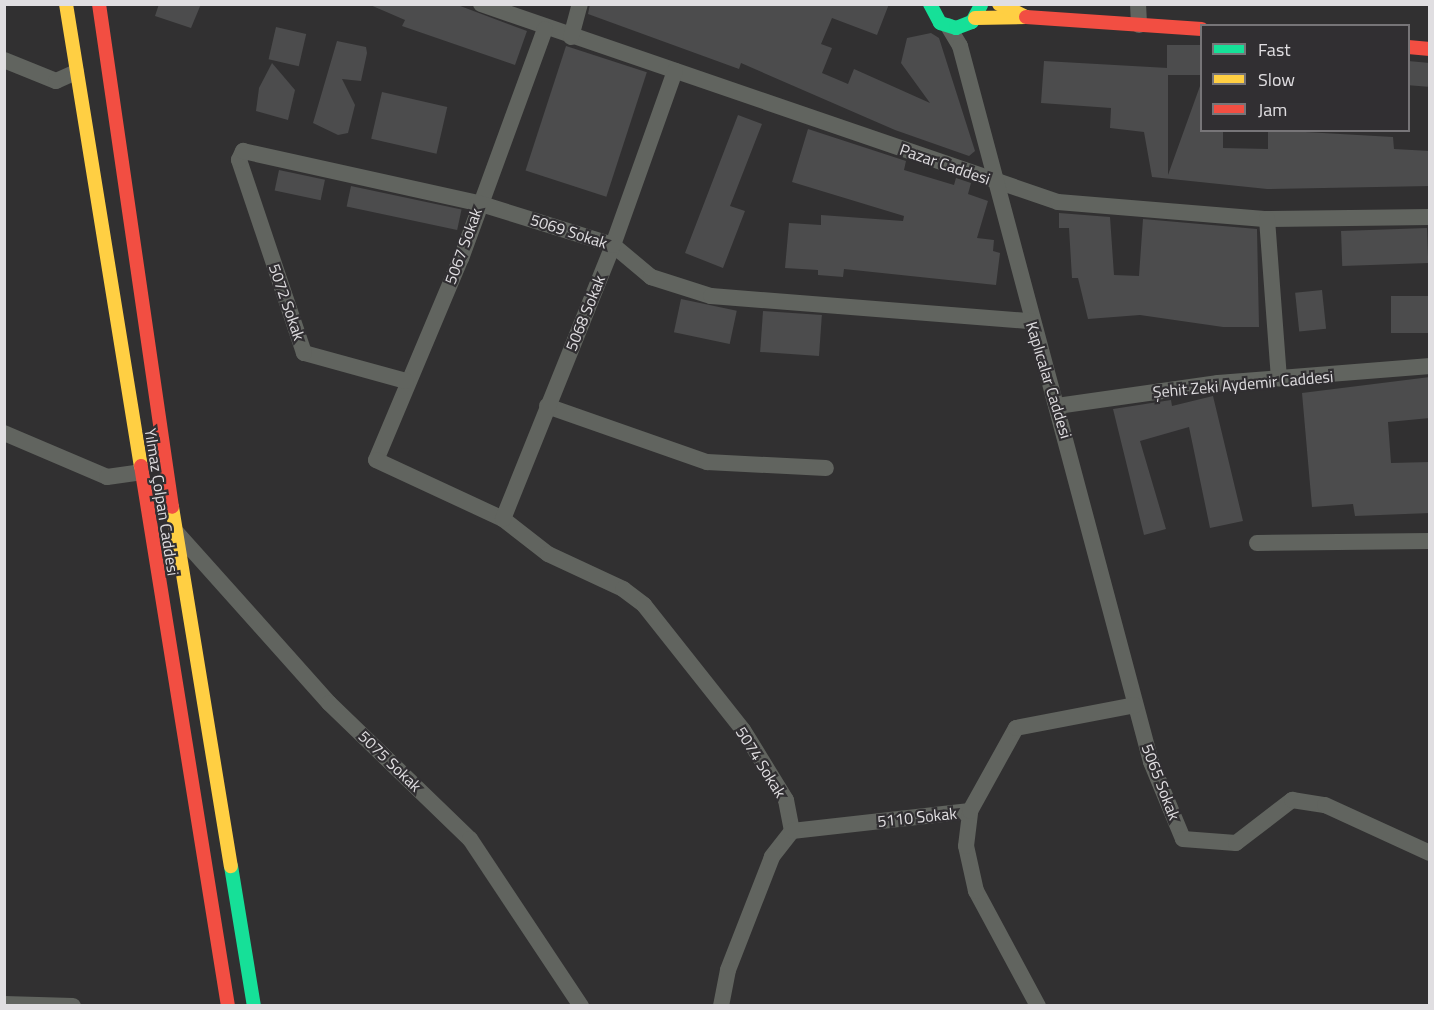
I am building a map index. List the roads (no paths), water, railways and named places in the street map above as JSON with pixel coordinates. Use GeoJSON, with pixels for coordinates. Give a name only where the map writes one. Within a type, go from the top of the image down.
{"type":"FeatureCollection","features":[{"type":"Feature","properties":{"kind":"main road","name":"Yılmaz Çolpan Caddesi"},"geometry":{"type":"LineString","coordinates":[[66,4],[228,1005]]}},
{"type":"Feature","properties":{"kind":"main road","name":"Yılmaz Çolpan Caddesi"},"geometry":{"type":"LineString","coordinates":[[99,4],[137,295],[254,1005]]}},
{"type":"Feature","properties":{"kind":"main road"},"geometry":{"type":"LineString","coordinates":[[973,20],[981,4]]}},
{"type":"Feature","properties":{"kind":"main road"},"geometry":{"type":"LineString","coordinates":[[999,4],[1026,17]]}},
{"type":"Feature","properties":{"kind":"main road"},"geometry":{"type":"LineString","coordinates":[[928,7],[948,26],[973,20],[1026,17],[1200,29]]}},
{"type":"Feature","properties":{"kind":"main road"},"geometry":{"type":"LineString","coordinates":[[1410,47],[1430,49]]}},
{"type":"Feature","properties":{"kind":"street","name":"Pazar Caddesi"},"geometry":{"type":"LineString","coordinates":[[480,4],[545,29],[1059,202],[1267,219],[1430,217]]}},
{"type":"Feature","properties":{"kind":"street"},"geometry":{"type":"LineString","coordinates":[[571,37],[580,4]]}},
{"type":"Feature","properties":{"kind":"street"},"geometry":{"type":"LineString","coordinates":[[1138,4],[1139,25]]}},
{"type":"Feature","properties":{"kind":"street"},"geometry":{"type":"LineString","coordinates":[[962,56],[973,20]]}},
{"type":"Feature","properties":{"kind":"street","name":"Kaplıcalar Caddesi"},"geometry":{"type":"LineString","coordinates":[[948,26],[962,56],[1135,705]]}},
{"type":"Feature","properties":{"kind":"street","name":"5067 Sokak"},"geometry":{"type":"LineString","coordinates":[[376,460],[406,381],[461,258],[478,202],[545,29]]}},
{"type":"Feature","properties":{"kind":"street"},"geometry":{"type":"LineString","coordinates":[[4,60],[56,81],[76,72]]}},
{"type":"Feature","properties":{"kind":"street","name":"5068 Sokak"},"geometry":{"type":"LineString","coordinates":[[503,519],[613,245],[675,71]]}},
{"type":"Feature","properties":{"kind":"street","name":"5069 Sokak"},"geometry":{"type":"LineString","coordinates":[[243,151],[478,202],[613,245],[651,277],[711,296],[1031,321]]}},
{"type":"Feature","properties":{"kind":"street","name":"5072 Sokak"},"geometry":{"type":"LineString","coordinates":[[243,151],[239,160],[304,353],[406,381]]}},
{"type":"Feature","properties":{"kind":"street"},"geometry":{"type":"LineString","coordinates":[[1267,219],[1279,379]]}},
{"type":"Feature","properties":{"kind":"street","name":"Şehit Zeki Aydemir Caddesi"},"geometry":{"type":"LineString","coordinates":[[1057,406],[1279,379],[1430,366]]}},
{"type":"Feature","properties":{"kind":"street"},"geometry":{"type":"LineString","coordinates":[[547,406],[706,462],[826,468]]}},
{"type":"Feature","properties":{"kind":"street"},"geometry":{"type":"LineString","coordinates":[[4,433],[107,477],[141,471]]}},
{"type":"Feature","properties":{"kind":"street","name":"5074 Sokak"},"geometry":{"type":"LineString","coordinates":[[376,460],[503,519],[548,554],[623,589],[644,605],[743,730],[786,800],[792,831]]}},
{"type":"Feature","properties":{"kind":"street","name":"5075 Sokak"},"geometry":{"type":"LineString","coordinates":[[177,533],[329,702],[470,838],[581,1005]]}},
{"type":"Feature","properties":{"kind":"street"},"geometry":{"type":"LineString","coordinates":[[1257,543],[1430,541]]}},
{"type":"Feature","properties":{"kind":"street","name":"5110 Sokak"},"geometry":{"type":"LineString","coordinates":[[792,831],[970,811],[1016,728],[1135,705]]}},
{"type":"Feature","properties":{"kind":"street","name":"5065 Sokak"},"geometry":{"type":"LineString","coordinates":[[1135,705],[1150,762],[1183,839],[1236,843],[1292,800],[1325,805],[1430,853]]}},
{"type":"Feature","properties":{"kind":"street"},"geometry":{"type":"LineString","coordinates":[[970,811],[966,846],[976,891],[1038,1005]]}},
{"type":"Feature","properties":{"kind":"street"},"geometry":{"type":"LineString","coordinates":[[721,1005],[728,970],[772,857],[792,831]]}},
{"type":"Feature","properties":{"kind":"street"},"geometry":{"type":"LineString","coordinates":[[4,1004],[73,1005]]}}]}
